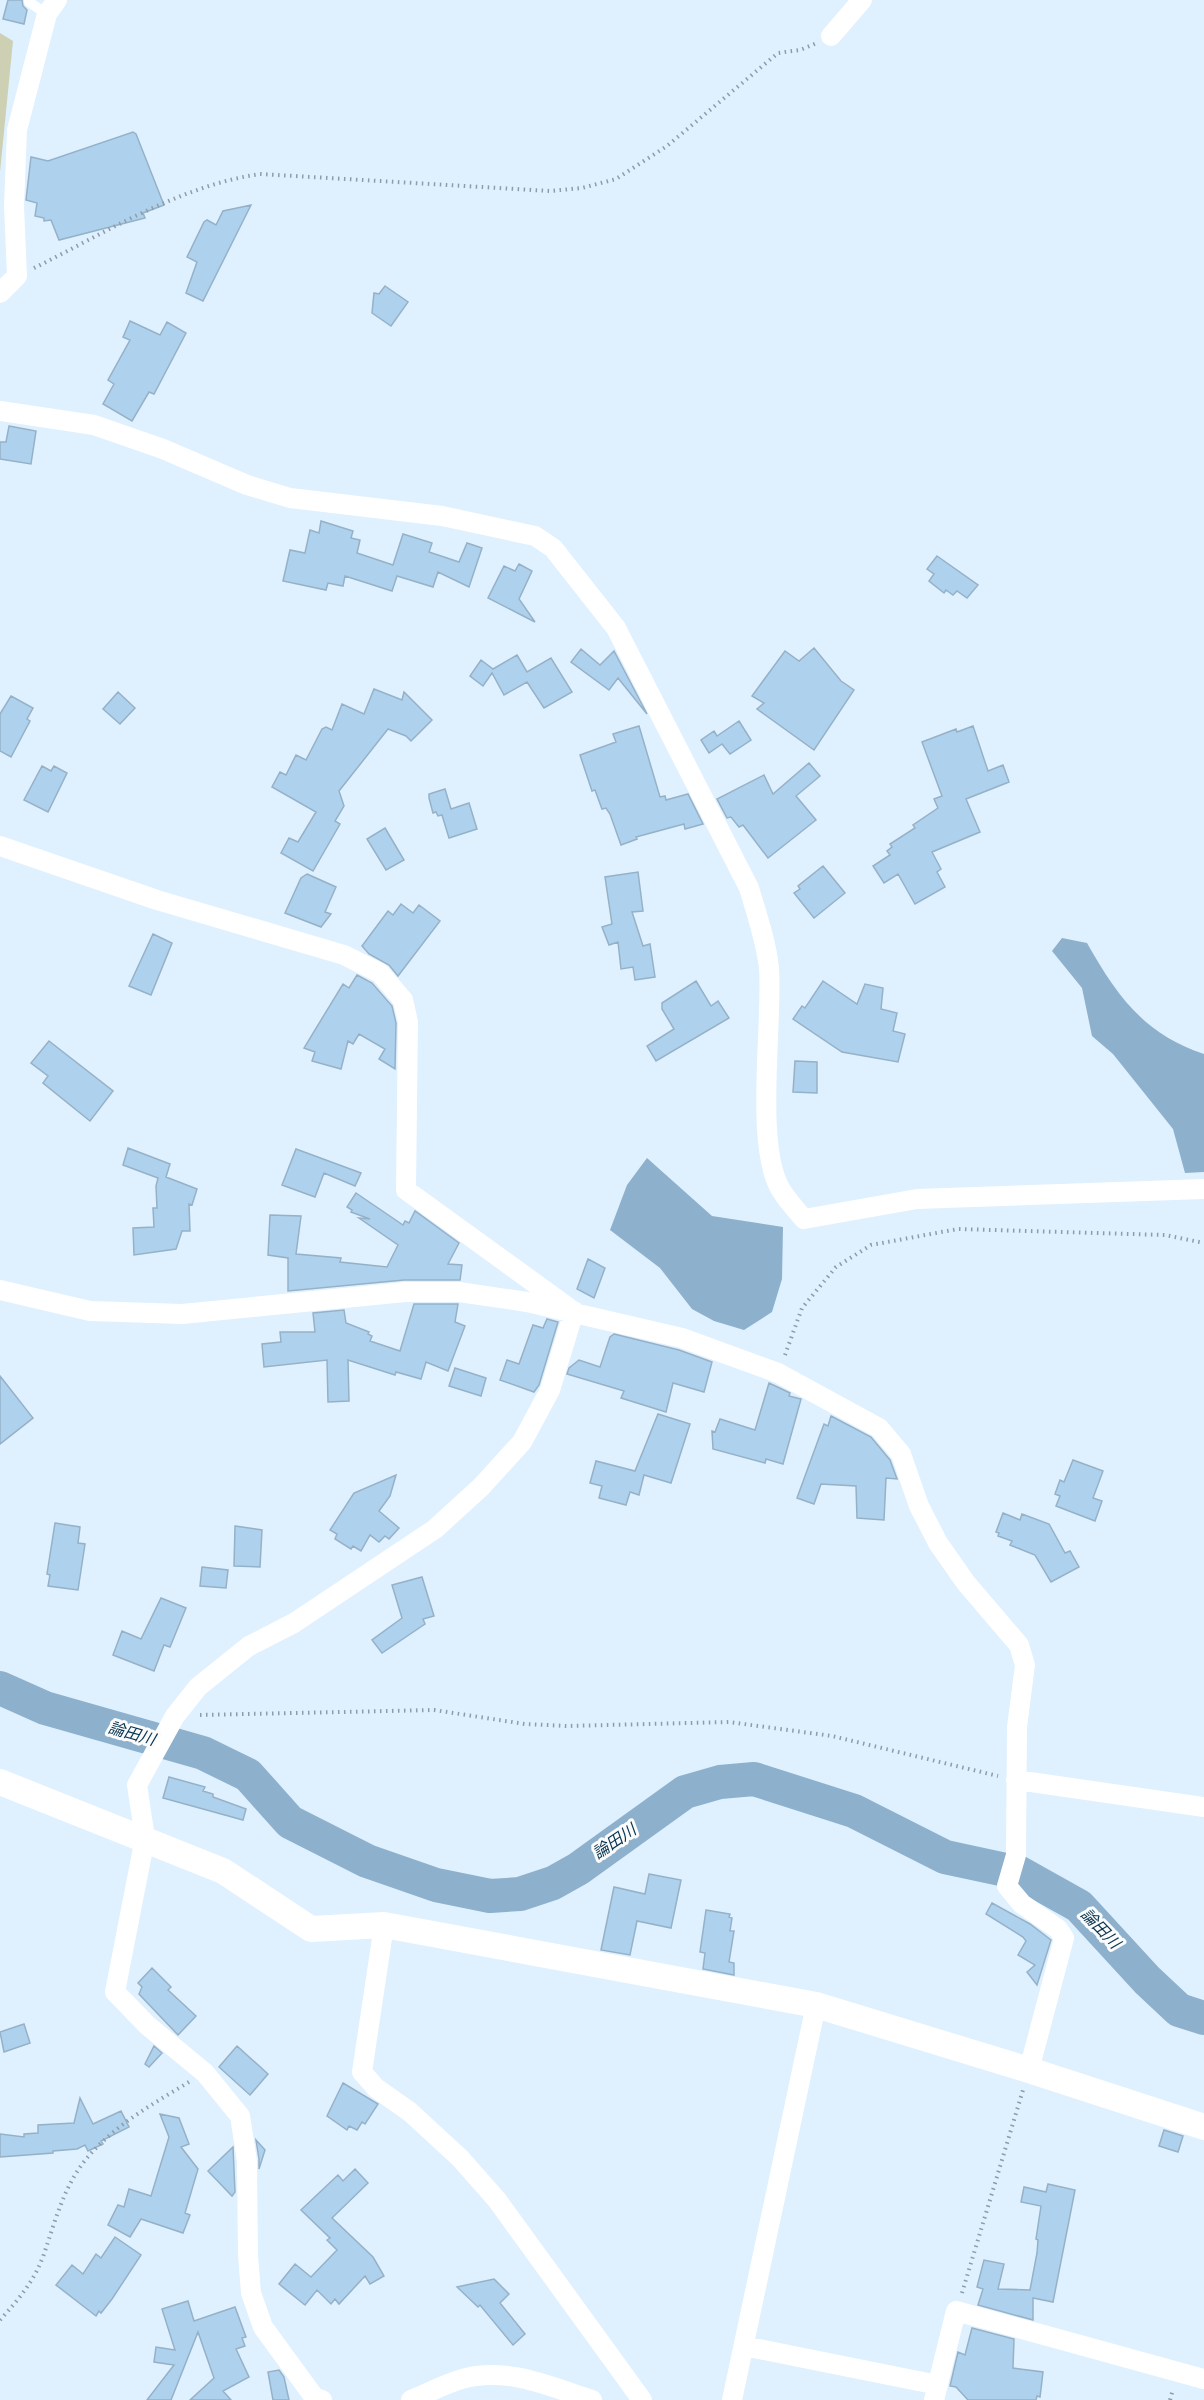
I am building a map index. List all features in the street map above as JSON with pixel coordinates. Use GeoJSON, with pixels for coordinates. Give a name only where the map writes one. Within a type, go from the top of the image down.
{"type":"FeatureCollection","features":[{"type":"Feature","properties":{"kind":"street"},"geometry":{"type":"LineString","coordinates":[[831,36],[862,0]]}},
{"type":"Feature","properties":{"kind":"street"},"geometry":{"type":"LineString","coordinates":[[0,293],[17,276],[14,206],[17,129],[52,7]]}},
{"type":"Feature","properties":{"kind":"street"},"geometry":{"type":"LineString","coordinates":[[0,411],[94,425],[164,449],[247,485],[290,498],[442,516],[535,536],[553,548],[616,628],[749,888],[763,934],[769,968],[767,1125],[771,1163],[780,1189],[804,1219],[917,1199],[1030,1193],[1171,1192],[1204,1189]]}},
{"type":"Feature","properties":{"kind":"street"},"geometry":{"type":"LineString","coordinates":[[0,846],[157,900],[344,955],[380,973],[403,1000],[408,1022],[406,1190],[574,1311]]}},
{"type":"Feature","properties":{"kind":"street"},"geometry":{"type":"LineString","coordinates":[[0,1290],[101,1311],[182,1314],[405,1292],[459,1292],[574,1311],[682,1338],[778,1373],[879,1428],[901,1454],[919,1506],[938,1543],[966,1583],[1019,1644],[1025,1665],[1017,1727],[1016,1855],[1007,1886],[1022,1904],[1058,1929],[1064,1938],[1029,2070]]}},
{"type":"Feature","properties":{"kind":"street"},"geometry":{"type":"LineString","coordinates":[[322,2400],[314,2397],[263,2326],[251,2293],[248,2255],[247,2161],[240,2116],[205,2073],[147,2025],[115,1992],[145,1838],[137,1785],[175,1716],[198,1687],[249,1646],[294,1623],[435,1529],[482,1486],[522,1442],[550,1390],[574,1311]]}},
{"type":"Feature","properties":{"kind":"street"},"geometry":{"type":"LineString","coordinates":[[1016,1780],[1204,1807]]}},
{"type":"Feature","properties":{"kind":"street"},"geometry":{"type":"LineString","coordinates":[[0,1782],[223,1871],[311,1929],[384,1925],[816,2005],[1029,2070],[1204,2127]]}},
{"type":"Feature","properties":{"kind":"street"},"geometry":{"type":"LineString","coordinates":[[384,1925],[362,2072],[376,2088],[410,2112],[460,2158],[497,2200],[642,2400]]}},
{"type":"Feature","properties":{"kind":"street"},"geometry":{"type":"LineString","coordinates":[[732,2400],[816,2005]]}},
{"type":"Feature","properties":{"kind":"street"},"geometry":{"type":"LineString","coordinates":[[744,2346],[936,2393],[956,2311],[1204,2379]]}},
{"type":"Feature","properties":{"kind":"street"},"geometry":{"type":"LineString","coordinates":[[411,2400],[463,2379],[493,2374],[523,2378],[592,2400]]}},
{"type":"Feature","properties":{"kind":"lane"},"geometry":{"type":"LineString","coordinates":[[29,2],[52,7]]}},
{"type":"Feature","properties":{"kind":"path"},"geometry":{"type":"LineString","coordinates":[[17,276],[162,203],[227,178],[260,174],[550,191],[582,188],[616,179],[667,146],[777,52],[801,50],[831,36]]}},
{"type":"Feature","properties":{"kind":"path"},"geometry":{"type":"LineString","coordinates":[[778,1373],[802,1308],[836,1267],[871,1245],[958,1228],[1165,1235],[1204,1243]]}},
{"type":"Feature","properties":{"kind":"path"},"geometry":{"type":"LineString","coordinates":[[175,1716],[304,1711],[434,1710],[525,1724],[567,1726],[729,1722],[832,1736],[1016,1780]]}},
{"type":"Feature","properties":{"kind":"path"},"geometry":{"type":"LineString","coordinates":[[956,2311],[1029,2070]]}},
{"type":"Feature","properties":{"kind":"path"},"geometry":{"type":"LineString","coordinates":[[0,2320],[28,2289],[45,2252],[51,2227],[82,2164],[107,2136],[147,2108],[205,2073]]}},
{"type":"Feature","properties":{"kind":"green space"},"geometry":{"type":"Polygon","coordinates":[[[0,33],[13,41],[0,172],[0,33]]]}},
{"type":"Feature","properties":{"kind":"water"},"geometry":{"type":"Polygon","coordinates":[[[1062,938],[1087,943],[1121,996],[1134,1011],[1165,1036],[1204,1054],[1204,1172],[1185,1173],[1173,1129],[1113,1054],[1092,1036],[1082,988],[1052,951],[1062,938]]]}},
{"type":"Feature","properties":{"kind":"water"},"geometry":{"type":"Polygon","coordinates":[[[647,1158],[712,1216],[783,1227],[782,1279],[772,1312],[744,1330],[714,1321],[692,1309],[660,1268],[610,1230],[627,1185],[647,1158]]]}},
{"type":"Feature","properties":{"kind":"building"},"geometry":{"type":"Polygon","coordinates":[[[8,0],[22,0],[27,10],[24,24],[3,19],[8,0]]]}},
{"type":"Feature","properties":{"kind":"building"},"geometry":{"type":"Polygon","coordinates":[[[133,132],[136,134],[164,205],[143,213],[145,218],[59,240],[51,220],[44,221],[44,218],[35,216],[37,203],[26,200],[31,157],[48,161],[133,132]]]}},
{"type":"Feature","properties":{"kind":"building"},"geometry":{"type":"Polygon","coordinates":[[[251,205],[203,301],[186,293],[197,262],[187,257],[204,222],[207,220],[216,225],[223,211],[251,205]]]}},
{"type":"Feature","properties":{"kind":"building"},"geometry":{"type":"Polygon","coordinates":[[[385,286],[408,302],[391,326],[372,313],[374,293],[379,294],[385,286]]]}},
{"type":"Feature","properties":{"kind":"building"},"geometry":{"type":"Polygon","coordinates":[[[130,321],[160,335],[167,322],[186,333],[154,394],[149,392],[132,421],[103,404],[114,384],[108,380],[130,340],[123,337],[130,321]]]}},
{"type":"Feature","properties":{"kind":"building"},"geometry":{"type":"Polygon","coordinates":[[[9,426],[36,431],[31,464],[0,459],[0,442],[6,442],[9,426]]]}},
{"type":"Feature","properties":{"kind":"building"},"geometry":{"type":"Polygon","coordinates":[[[321,521],[353,531],[351,538],[360,540],[357,553],[393,565],[403,534],[432,543],[429,552],[459,562],[467,543],[482,548],[469,587],[438,572],[433,587],[397,576],[392,591],[345,576],[343,586],[328,583],[326,590],[283,581],[290,550],[305,553],[310,530],[319,533],[321,521]]]}},
{"type":"Feature","properties":{"kind":"building"},"geometry":{"type":"Polygon","coordinates":[[[937,556],[978,585],[967,598],[957,591],[953,595],[946,590],[944,593],[929,581],[934,574],[927,569],[937,556]]]}},
{"type":"Feature","properties":{"kind":"building"},"geometry":{"type":"Polygon","coordinates":[[[519,564],[532,571],[519,599],[535,622],[488,598],[504,566],[515,571],[519,564]]]}},
{"type":"Feature","properties":{"kind":"building"},"geometry":{"type":"Polygon","coordinates":[[[814,648],[841,681],[854,690],[814,750],[757,709],[764,703],[752,696],[785,651],[799,661],[814,648]]]}},
{"type":"Feature","properties":{"kind":"building"},"geometry":{"type":"Polygon","coordinates":[[[581,649],[600,665],[614,651],[647,714],[618,678],[609,690],[571,662],[581,649]]]}},
{"type":"Feature","properties":{"kind":"building"},"geometry":{"type":"Polygon","coordinates":[[[517,655],[527,672],[551,658],[572,692],[544,708],[527,682],[504,695],[492,673],[483,686],[470,676],[481,660],[493,669],[517,655]]]}},
{"type":"Feature","properties":{"kind":"building"},"geometry":{"type":"Polygon","coordinates":[[[374,689],[402,700],[404,692],[432,720],[411,741],[406,736],[388,729],[339,791],[344,806],[335,821],[340,824],[313,871],[281,853],[289,838],[298,842],[316,812],[272,787],[280,772],[286,775],[296,755],[306,760],[322,729],[326,727],[332,730],[342,704],[364,714],[374,689]]]}},
{"type":"Feature","properties":{"kind":"building"},"geometry":{"type":"Polygon","coordinates":[[[118,692],[135,708],[120,724],[103,709],[118,692]]]}},
{"type":"Feature","properties":{"kind":"building"},"geometry":{"type":"Polygon","coordinates":[[[11,696],[33,708],[27,719],[30,721],[11,757],[0,751],[0,714],[11,696]]]}},
{"type":"Feature","properties":{"kind":"building"},"geometry":{"type":"Polygon","coordinates":[[[739,721],[751,740],[730,754],[722,744],[709,753],[701,740],[714,731],[717,736],[739,721]]]}},
{"type":"Feature","properties":{"kind":"building"},"geometry":{"type":"Polygon","coordinates":[[[639,726],[660,797],[665,796],[666,800],[688,794],[703,824],[685,829],[684,824],[636,837],[637,839],[621,845],[610,814],[606,808],[602,809],[595,790],[592,791],[580,755],[616,742],[613,734],[639,726]]]}},
{"type":"Feature","properties":{"kind":"building"},"geometry":{"type":"Polygon","coordinates":[[[973,726],[988,771],[1003,765],[1009,782],[966,799],[980,832],[932,852],[941,869],[937,872],[945,887],[915,904],[898,874],[884,883],[873,866],[890,855],[887,851],[892,847],[890,844],[915,828],[913,825],[938,808],[934,799],[942,796],[922,742],[956,729],[957,732],[973,726]]]}},
{"type":"Feature","properties":{"kind":"building"},"geometry":{"type":"Polygon","coordinates":[[[809,763],[820,776],[796,796],[816,820],[768,858],[743,825],[739,827],[731,817],[727,818],[717,799],[764,775],[773,794],[809,763]]]}},
{"type":"Feature","properties":{"kind":"building"},"geometry":{"type":"Polygon","coordinates":[[[42,766],[51,771],[54,766],[67,773],[48,812],[24,800],[42,766]]]}},
{"type":"Feature","properties":{"kind":"building"},"geometry":{"type":"Polygon","coordinates":[[[445,789],[451,809],[469,803],[477,829],[449,838],[442,815],[438,816],[436,812],[433,813],[429,798],[429,794],[445,789]]]}},
{"type":"Feature","properties":{"kind":"building"},"geometry":{"type":"Polygon","coordinates":[[[385,828],[404,860],[386,870],[367,839],[385,828]]]}},
{"type":"Feature","properties":{"kind":"building"},"geometry":{"type":"Polygon","coordinates":[[[823,866],[845,893],[814,918],[794,893],[800,889],[798,886],[823,866]]]}},
{"type":"Feature","properties":{"kind":"building"},"geometry":{"type":"Polygon","coordinates":[[[638,872],[643,911],[632,912],[643,946],[650,944],[655,977],[635,980],[633,967],[621,969],[618,942],[609,945],[602,927],[612,924],[605,877],[638,872]]]}},
{"type":"Feature","properties":{"kind":"building"},"geometry":{"type":"Polygon","coordinates":[[[307,874],[336,887],[325,912],[331,914],[321,927],[285,913],[301,878],[307,874]]]}},
{"type":"Feature","properties":{"kind":"building"},"geometry":{"type":"Polygon","coordinates":[[[401,904],[413,913],[419,905],[440,921],[398,976],[389,965],[369,954],[362,946],[388,911],[393,915],[401,904]]]}},
{"type":"Feature","properties":{"kind":"building"},"geometry":{"type":"Polygon","coordinates":[[[153,934],[172,943],[151,995],[129,986],[153,934]]]}},
{"type":"Feature","properties":{"kind":"building"},"geometry":{"type":"Polygon","coordinates":[[[357,975],[372,983],[392,1006],[396,1023],[395,1069],[379,1059],[385,1049],[359,1034],[353,1044],[348,1041],[341,1069],[312,1061],[315,1052],[304,1048],[343,984],[349,988],[357,975]]]}},
{"type":"Feature","properties":{"kind":"building"},"geometry":{"type":"Polygon","coordinates":[[[696,981],[711,1006],[718,1001],[729,1018],[656,1061],[647,1046],[674,1029],[662,1009],[662,1003],[696,981]]]}},
{"type":"Feature","properties":{"kind":"building"},"geometry":{"type":"Polygon","coordinates":[[[823,981],[857,1004],[865,984],[883,988],[881,1009],[897,1013],[893,1031],[905,1034],[898,1062],[842,1052],[793,1019],[802,1006],[805,1008],[823,981]]]}},
{"type":"Feature","properties":{"kind":"building"},"geometry":{"type":"Polygon","coordinates":[[[49,1041],[113,1091],[90,1121],[43,1083],[48,1076],[31,1063],[49,1041]]]}},
{"type":"Feature","properties":{"kind":"building"},"geometry":{"type":"Polygon","coordinates":[[[795,1061],[817,1062],[817,1093],[793,1092],[795,1061]]]}},
{"type":"Feature","properties":{"kind":"building"},"geometry":{"type":"Polygon","coordinates":[[[128,1148],[170,1164],[166,1177],[197,1189],[192,1205],[189,1204],[190,1231],[182,1231],[176,1249],[134,1255],[133,1228],[154,1227],[153,1208],[157,1208],[158,1178],[123,1165],[128,1148]]]}},
{"type":"Feature","properties":{"kind":"building"},"geometry":{"type":"Polygon","coordinates":[[[296,1149],[361,1173],[355,1186],[324,1173],[315,1197],[282,1185],[296,1149]]]}},
{"type":"Feature","properties":{"kind":"building"},"geometry":{"type":"Polygon","coordinates":[[[356,1193],[403,1225],[405,1221],[409,1223],[415,1211],[459,1243],[448,1264],[462,1265],[460,1280],[404,1280],[288,1291],[288,1258],[268,1255],[270,1215],[301,1216],[296,1254],[341,1258],[340,1262],[387,1267],[398,1245],[359,1218],[370,1219],[351,1212],[352,1210],[347,1207],[356,1193]]]}},
{"type":"Feature","properties":{"kind":"building"},"geometry":{"type":"Polygon","coordinates":[[[588,1259],[605,1268],[594,1298],[577,1289],[588,1259]]]}},
{"type":"Feature","properties":{"kind":"building"},"geometry":{"type":"Polygon","coordinates":[[[414,1304],[458,1304],[455,1322],[465,1326],[448,1371],[426,1362],[421,1379],[396,1372],[395,1375],[348,1360],[349,1401],[328,1402],[327,1360],[264,1367],[262,1344],[281,1342],[280,1332],[315,1332],[313,1313],[344,1310],[346,1323],[369,1332],[368,1334],[372,1336],[370,1341],[400,1351],[414,1304]]]}},
{"type":"Feature","properties":{"kind":"building"},"geometry":{"type":"Polygon","coordinates":[[[547,1319],[558,1322],[539,1385],[534,1392],[500,1380],[507,1360],[519,1364],[533,1325],[543,1328],[547,1319]]]}},
{"type":"Feature","properties":{"kind":"building"},"geometry":{"type":"Polygon","coordinates":[[[614,1334],[679,1350],[712,1362],[704,1392],[673,1383],[666,1412],[621,1398],[624,1391],[567,1374],[569,1368],[579,1360],[600,1367],[610,1337],[614,1334]]]}},
{"type":"Feature","properties":{"kind":"building"},"geometry":{"type":"Polygon","coordinates":[[[455,1368],[486,1378],[481,1396],[449,1386],[455,1368]]]}},
{"type":"Feature","properties":{"kind":"building"},"geometry":{"type":"Polygon","coordinates":[[[0,1376],[33,1418],[0,1444],[0,1376]]]}},
{"type":"Feature","properties":{"kind":"building"},"geometry":{"type":"Polygon","coordinates":[[[769,1383],[790,1393],[789,1396],[801,1399],[783,1464],[766,1459],[765,1463],[713,1449],[712,1431],[715,1432],[720,1419],[755,1430],[769,1383]]]}},
{"type":"Feature","properties":{"kind":"building"},"geometry":{"type":"Polygon","coordinates":[[[658,1414],[690,1424],[671,1483],[644,1475],[639,1495],[630,1492],[626,1505],[599,1498],[602,1486],[590,1483],[596,1461],[635,1471],[658,1414]]]}},
{"type":"Feature","properties":{"kind":"building"},"geometry":{"type":"Polygon","coordinates":[[[831,1416],[871,1437],[890,1460],[897,1479],[886,1478],[884,1520],[857,1518],[856,1486],[821,1484],[814,1504],[797,1498],[824,1424],[828,1426],[831,1416]]]}},
{"type":"Feature","properties":{"kind":"building"},"geometry":{"type":"Polygon","coordinates":[[[1073,1460],[1103,1471],[1093,1498],[1102,1501],[1095,1521],[1056,1506],[1060,1496],[1055,1494],[1060,1480],[1064,1482],[1073,1460]]]}},
{"type":"Feature","properties":{"kind":"building"},"geometry":{"type":"Polygon","coordinates":[[[396,1475],[390,1496],[379,1511],[399,1528],[389,1539],[385,1536],[379,1542],[370,1535],[361,1551],[353,1546],[351,1549],[335,1539],[337,1534],[330,1530],[354,1493],[396,1475]]]}},
{"type":"Feature","properties":{"kind":"building"},"geometry":{"type":"Polygon","coordinates":[[[1003,1513],[1020,1520],[1022,1514],[1049,1524],[1065,1553],[1070,1551],[1079,1567],[1051,1582],[1035,1555],[1010,1545],[1012,1541],[998,1536],[999,1533],[996,1532],[1003,1513]]]}},
{"type":"Feature","properties":{"kind":"building"},"geometry":{"type":"Polygon","coordinates":[[[55,1523],[80,1527],[78,1543],[85,1544],[78,1590],[48,1586],[50,1575],[47,1574],[55,1523]]]}},
{"type":"Feature","properties":{"kind":"building"},"geometry":{"type":"Polygon","coordinates":[[[235,1526],[262,1530],[260,1567],[234,1566],[235,1526]]]}},
{"type":"Feature","properties":{"kind":"building"},"geometry":{"type":"Polygon","coordinates":[[[202,1567],[228,1570],[226,1588],[200,1586],[202,1567]]]}},
{"type":"Feature","properties":{"kind":"building"},"geometry":{"type":"Polygon","coordinates":[[[422,1577],[434,1616],[423,1619],[425,1624],[382,1653],[372,1640],[402,1618],[392,1585],[422,1577]]]}},
{"type":"Feature","properties":{"kind":"building"},"geometry":{"type":"Polygon","coordinates":[[[161,1598],[186,1608],[170,1647],[164,1645],[154,1671],[113,1655],[122,1631],[141,1639],[161,1598]]]}},
{"type":"Feature","properties":{"kind":"building"},"geometry":{"type":"Polygon","coordinates":[[[169,1777],[205,1787],[203,1791],[213,1794],[213,1797],[246,1809],[243,1820],[163,1798],[169,1777]]]}},
{"type":"Feature","properties":{"kind":"building"},"geometry":{"type":"Polygon","coordinates":[[[649,1874],[681,1880],[671,1928],[637,1921],[630,1955],[601,1950],[614,1887],[645,1894],[649,1874]]]}},
{"type":"Feature","properties":{"kind":"building"},"geometry":{"type":"Polygon","coordinates":[[[992,1903],[1030,1924],[1051,1940],[1037,1985],[1027,1972],[1035,1965],[1018,1955],[1026,1941],[986,1914],[992,1903]]]}},
{"type":"Feature","properties":{"kind":"building"},"geometry":{"type":"Polygon","coordinates":[[[706,1910],[730,1914],[729,1917],[732,1918],[730,1931],[734,1931],[729,1962],[734,1963],[734,1975],[703,1969],[705,1953],[700,1952],[706,1910]]]}},
{"type":"Feature","properties":{"kind":"building"},"geometry":{"type":"Polygon","coordinates":[[[152,1968],[171,1987],[168,1990],[196,2016],[178,2035],[139,1994],[142,1987],[138,1983],[152,1968]]]}},
{"type":"Feature","properties":{"kind":"building"},"geometry":{"type":"Polygon","coordinates":[[[24,2024],[30,2043],[4,2052],[0,2032],[24,2024]]]}},
{"type":"Feature","properties":{"kind":"building"},"geometry":{"type":"Polygon","coordinates":[[[154,2046],[162,2053],[149,2067],[145,2064],[154,2046]]]}},
{"type":"Feature","properties":{"kind":"building"},"geometry":{"type":"Polygon","coordinates":[[[237,2046],[268,2074],[250,2095],[219,2067],[237,2046]]]}},
{"type":"Feature","properties":{"kind":"building"},"geometry":{"type":"Polygon","coordinates":[[[343,2083],[378,2104],[365,2124],[362,2122],[357,2130],[349,2126],[347,2130],[327,2116],[343,2083]]]}},
{"type":"Feature","properties":{"kind":"building"},"geometry":{"type":"Polygon","coordinates":[[[80,2098],[93,2124],[121,2111],[129,2127],[101,2141],[103,2144],[88,2151],[85,2145],[77,2149],[53,2151],[53,2153],[0,2157],[0,2134],[24,2137],[24,2134],[38,2133],[38,2125],[74,2123],[80,2098]]]}},
{"type":"Feature","properties":{"kind":"building"},"geometry":{"type":"Polygon","coordinates":[[[160,2114],[179,2118],[189,2144],[181,2147],[198,2169],[185,2213],[190,2215],[183,2233],[141,2219],[130,2237],[108,2225],[118,2205],[124,2207],[129,2189],[151,2196],[169,2137],[160,2114]]]}},
{"type":"Feature","properties":{"kind":"building"},"geometry":{"type":"Polygon","coordinates":[[[1164,2130],[1183,2136],[1178,2152],[1159,2146],[1164,2130]]]}},
{"type":"Feature","properties":{"kind":"building"},"geometry":{"type":"Polygon","coordinates":[[[256,2140],[265,2150],[259,2169],[259,2159],[256,2140]]]}},
{"type":"Feature","properties":{"kind":"building"},"geometry":{"type":"Polygon","coordinates":[[[233,2147],[235,2192],[232,2196],[208,2171],[233,2147]]]}},
{"type":"Feature","properties":{"kind":"building"},"geometry":{"type":"Polygon","coordinates":[[[355,2169],[368,2183],[332,2218],[373,2257],[384,2276],[370,2284],[365,2276],[339,2304],[335,2299],[331,2304],[317,2290],[305,2305],[279,2284],[295,2264],[311,2277],[337,2250],[327,2240],[330,2238],[301,2210],[338,2175],[343,2181],[355,2169]]]}},
{"type":"Feature","properties":{"kind":"building"},"geometry":{"type":"Polygon","coordinates":[[[1048,2184],[1075,2190],[1053,2302],[1033,2298],[1033,2320],[978,2305],[983,2289],[977,2287],[984,2260],[1004,2264],[998,2289],[1030,2290],[1037,2253],[1038,2240],[1036,2239],[1041,2206],[1021,2202],[1024,2187],[1046,2192],[1048,2184]]]}},
{"type":"Feature","properties":{"kind":"building"},"geometry":{"type":"Polygon","coordinates":[[[115,2237],[141,2255],[112,2299],[96,2316],[56,2285],[72,2265],[83,2274],[96,2254],[101,2258],[115,2237]]]}},
{"type":"Feature","properties":{"kind":"building"},"geometry":{"type":"Polygon","coordinates":[[[494,2279],[509,2294],[500,2303],[525,2334],[513,2345],[480,2305],[478,2307],[457,2287],[494,2279]]]}},
{"type":"Feature","properties":{"kind":"building"},"geometry":{"type":"Polygon","coordinates":[[[188,2301],[194,2321],[235,2307],[246,2337],[242,2338],[245,2346],[236,2349],[249,2377],[223,2391],[231,2400],[190,2400],[214,2378],[198,2332],[171,2400],[147,2400],[174,2365],[154,2362],[156,2347],[175,2350],[162,2309],[188,2301]]]}},
{"type":"Feature","properties":{"kind":"building"},"geometry":{"type":"Polygon","coordinates":[[[972,2328],[1014,2339],[1013,2368],[1043,2372],[1040,2397],[1037,2396],[1036,2400],[968,2400],[956,2387],[950,2386],[958,2352],[965,2355],[972,2328]]]}},
{"type":"Feature","properties":{"kind":"building"},"geometry":{"type":"Polygon","coordinates":[[[279,2370],[284,2377],[289,2400],[273,2400],[268,2372],[279,2370]]]}},
{"type":"Feature","properties":{"kind":"waterway","name":"論田川"},"geometry":{"type":"LineString","coordinates":[[0,1688],[45,1708],[203,1753],[248,1775],[290,1822],[367,1861],[436,1885],[490,1896],[520,1894],[553,1883],[578,1869],[685,1792],[720,1782],[754,1779],[854,1811],[945,1857],[1020,1873],[1079,1906],[1147,1980],[1179,2010],[1204,2018]]}}]}
